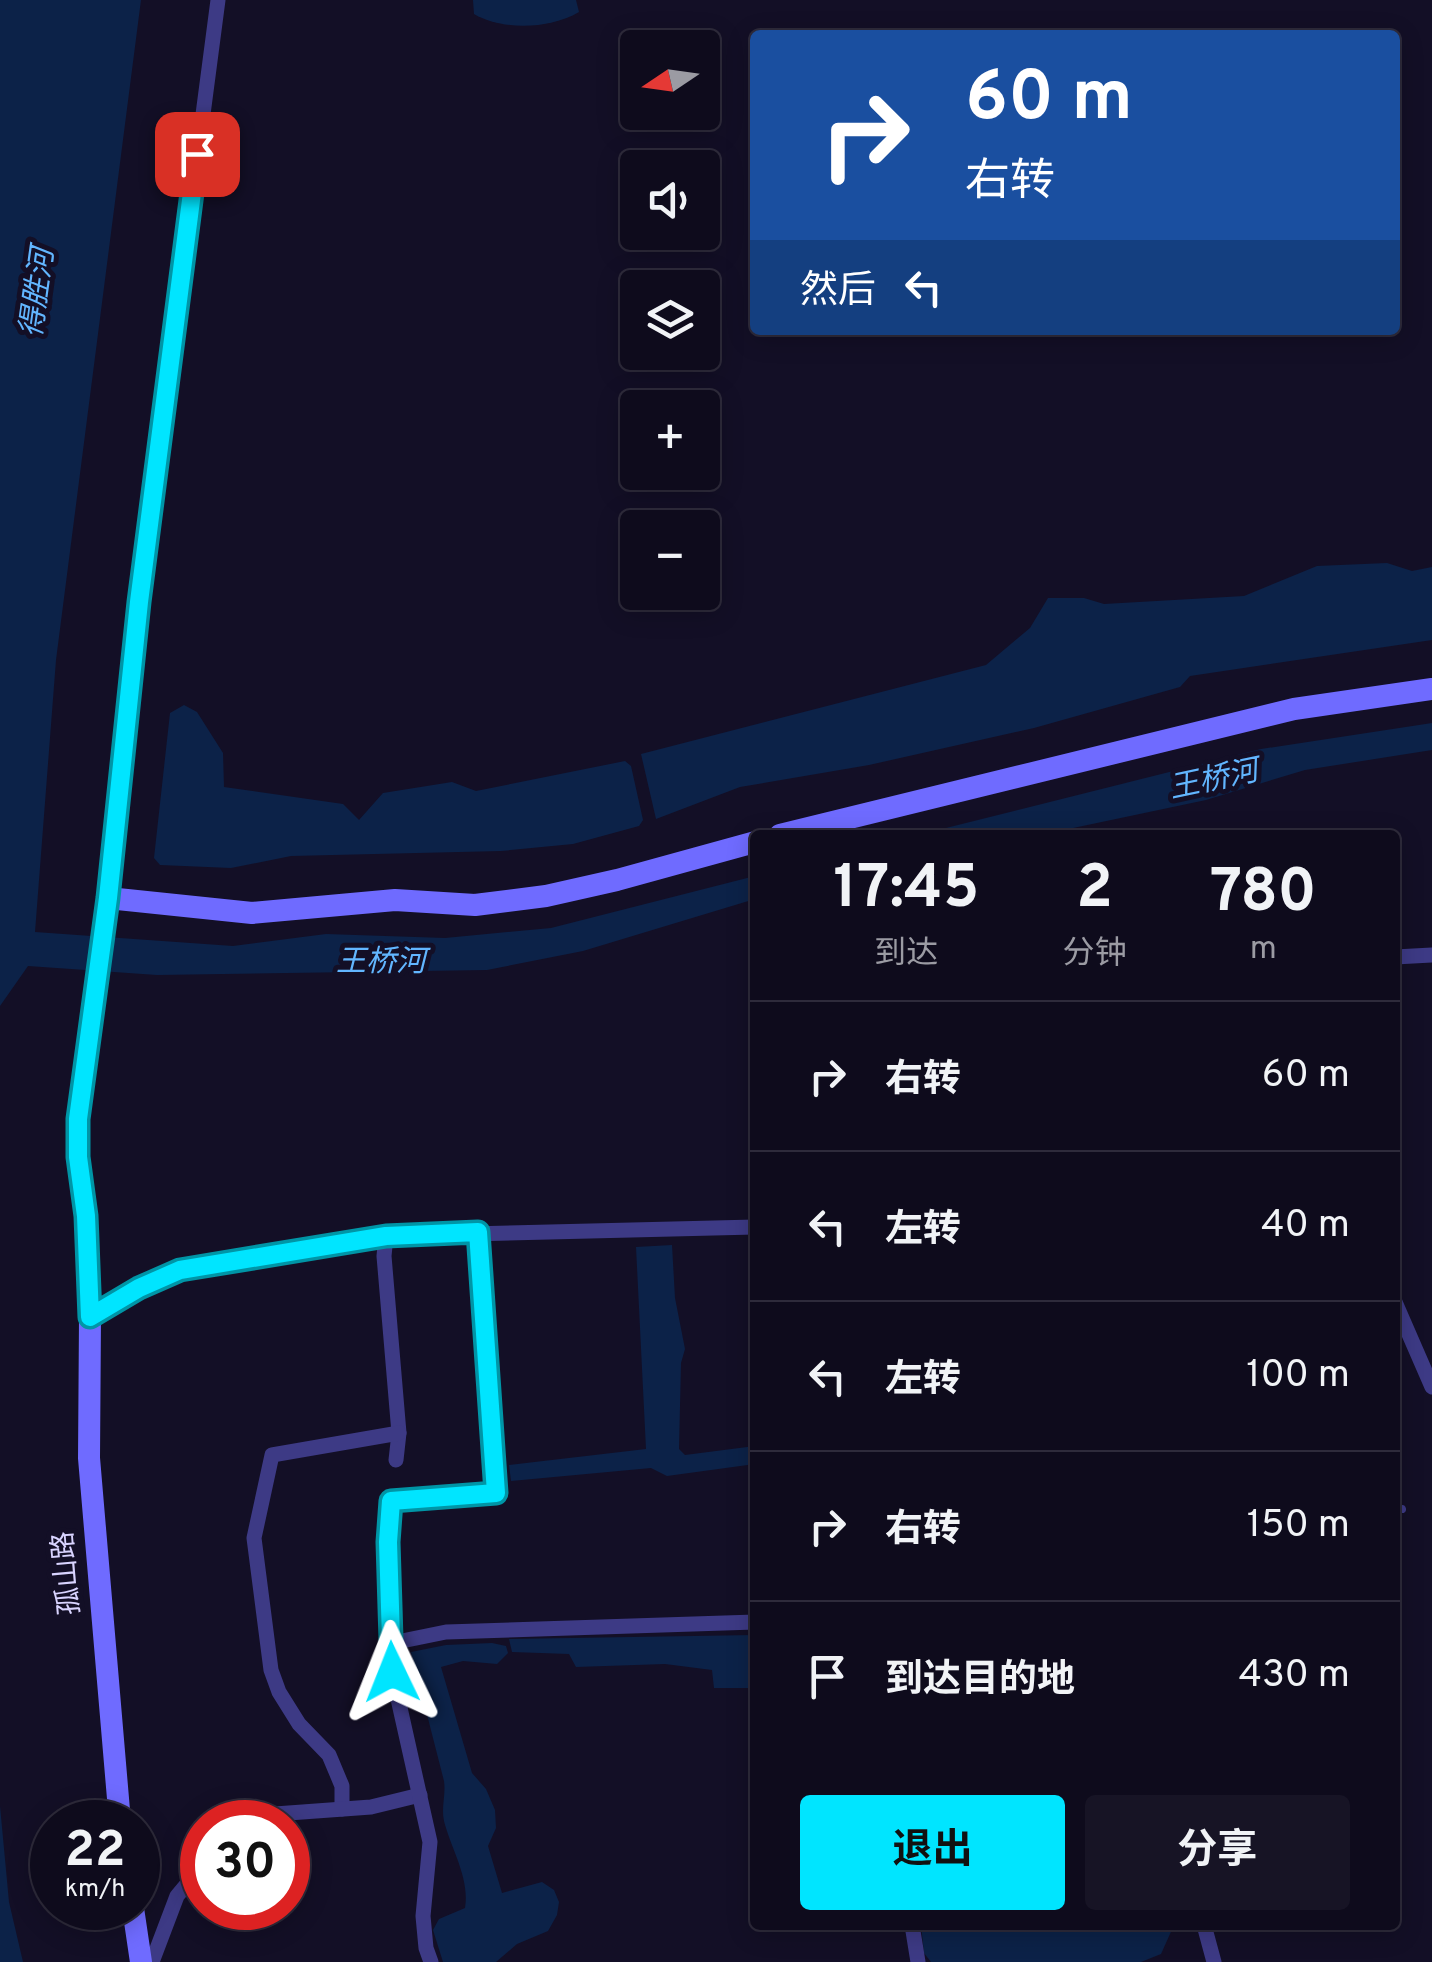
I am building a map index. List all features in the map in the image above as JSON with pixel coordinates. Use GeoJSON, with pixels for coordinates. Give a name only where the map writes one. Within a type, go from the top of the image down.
{"type":"FeatureCollection","features":[{"type":"Feature","properties":{"kind":"street"},"geometry":{"type":"LineString","coordinates":[[218,0],[139,602],[108,898],[78,1119],[90,1317],[139,1288],[180,1270],[386,1236],[750,1227]]}},
{"type":"Feature","properties":{"kind":"street"},"geometry":{"type":"LineString","coordinates":[[800,830],[1294,709],[1432,689]]}},
{"type":"Feature","properties":{"kind":"street"},"geometry":{"type":"LineString","coordinates":[[108,898],[252,913],[396,900],[474,905],[546,896],[750,843]]}},
{"type":"Feature","properties":{"kind":"street"},"geometry":{"type":"LineString","coordinates":[[1400,958],[1432,955]]}},
{"type":"Feature","properties":{"kind":"street"},"geometry":{"type":"LineString","coordinates":[[432,1962],[426,1948],[424,1916],[430,1842],[392,1672],[388,1542],[391,1501],[496,1493],[478,1232]]}},
{"type":"Feature","properties":{"kind":"street"},"geometry":{"type":"LineString","coordinates":[[386,1236],[384,1256],[398,1433],[396,1460]]}},
{"type":"Feature","properties":{"kind":"street"},"geometry":{"type":"LineString","coordinates":[[1400,1313],[1432,1386]]}},
{"type":"Feature","properties":{"kind":"street","name":"孤山路"},"geometry":{"type":"LineString","coordinates":[[90,1317],[89,1458],[118,1800]]}},
{"type":"Feature","properties":{"kind":"street"},"geometry":{"type":"LineString","coordinates":[[342,1809],[342,1786],[329,1755],[298,1724],[279,1692],[272,1670],[254,1538],[272,1456],[398,1433]]}},
{"type":"Feature","properties":{"kind":"street"},"geometry":{"type":"LineString","coordinates":[[392,1643],[446,1632],[750,1622]]}},
{"type":"Feature","properties":{"kind":"street"},"geometry":{"type":"LineString","coordinates":[[310,1811],[371,1807],[420,1795]]}},
{"type":"Feature","properties":{"kind":"street"},"geometry":{"type":"LineString","coordinates":[[152,1962],[180,1892]]}},
{"type":"Feature","properties":{"kind":"street"},"geometry":{"type":"LineString","coordinates":[[136,1930],[141,1962]]}},
{"type":"Feature","properties":{"kind":"street"},"geometry":{"type":"LineString","coordinates":[[913,1930],[918,1962]]}},
{"type":"Feature","properties":{"kind":"street"},"geometry":{"type":"LineString","coordinates":[[1205,1930],[1214,1962]]}},
{"type":"Feature","properties":{"kind":"water"},"geometry":{"type":"Polygon","coordinates":[[[0,0],[141,0],[56,660],[35,932],[233,946],[326,934],[445,938],[551,928],[750,877],[750,901],[583,951],[487,970],[157,975],[28,966],[0,1006],[0,0]]]}},
{"type":"Feature","properties":{"kind":"water"},"geometry":{"type":"Polygon","coordinates":[[[473,0],[576,0],[579,12],[541,25],[512,25],[474,14],[473,0]]]}},
{"type":"Feature","properties":{"kind":"water"},"geometry":{"type":"Polygon","coordinates":[[[1387,563],[1412,571],[1432,567],[1432,640],[1190,676],[1180,687],[1034,728],[869,765],[740,787],[656,819],[641,754],[986,665],[1030,628],[1048,598],[1084,598],[1104,604],[1244,596],[1317,566],[1387,563]]]}},
{"type":"Feature","properties":{"kind":"water"},"geometry":{"type":"Polygon","coordinates":[[[184,705],[197,712],[223,753],[224,787],[343,804],[359,820],[383,793],[452,782],[476,791],[625,761],[631,766],[643,820],[639,826],[573,844],[501,851],[291,856],[231,868],[160,865],[154,858],[170,713],[184,705]]]}},
{"type":"Feature","properties":{"kind":"water","name":"王桥河"},"geometry":{"type":"Polygon","coordinates":[[[1432,723],[1432,750],[1305,770],[1206,800],[1064,830],[938,830],[1261,749],[1432,723]]]}},
{"type":"Feature","properties":{"kind":"water"},"geometry":{"type":"Polygon","coordinates":[[[672,1245],[675,1298],[685,1349],[681,1363],[679,1449],[685,1455],[750,1447],[750,1465],[667,1476],[651,1468],[511,1481],[509,1465],[646,1449],[636,1247],[672,1245]]]}},
{"type":"Feature","properties":{"kind":"water"},"geometry":{"type":"Polygon","coordinates":[[[750,1635],[750,1688],[714,1688],[712,1670],[665,1664],[576,1667],[569,1654],[512,1652],[509,1639],[750,1635]]]}},
{"type":"Feature","properties":{"kind":"water"},"geometry":{"type":"Polygon","coordinates":[[[446,1645],[506,1646],[508,1653],[497,1664],[463,1661],[441,1667],[472,1773],[486,1789],[495,1810],[496,1828],[488,1846],[502,1893],[542,1882],[554,1890],[559,1902],[548,1931],[517,1944],[496,1962],[443,1962],[433,1930],[439,1919],[465,1908],[465,1886],[444,1821],[444,1781],[411,1652],[446,1645]]]}},
{"type":"Feature","properties":{"kind":"water"},"geometry":{"type":"Polygon","coordinates":[[[0,1806],[9,1902],[23,1962],[0,1962],[0,1806]]]}},
{"type":"Feature","properties":{"kind":"water"},"geometry":{"type":"Polygon","coordinates":[[[922,1930],[1172,1930],[1161,1954],[1141,1962],[931,1962],[924,1953],[922,1930]]]}},
{"type":"Feature","properties":{"kind":"route"},"geometry":{"type":"LineString","coordinates":[[197,154],[78,1119],[90,1317],[139,1288],[180,1270],[386,1236],[478,1232],[496,1493],[391,1501],[388,1542],[392,1672]]}},
{"type":"Feature","properties":{"kind":"water label","name":"得胜河"},"geometry":{"type":"Point","coordinates":[39,293]}}]}
